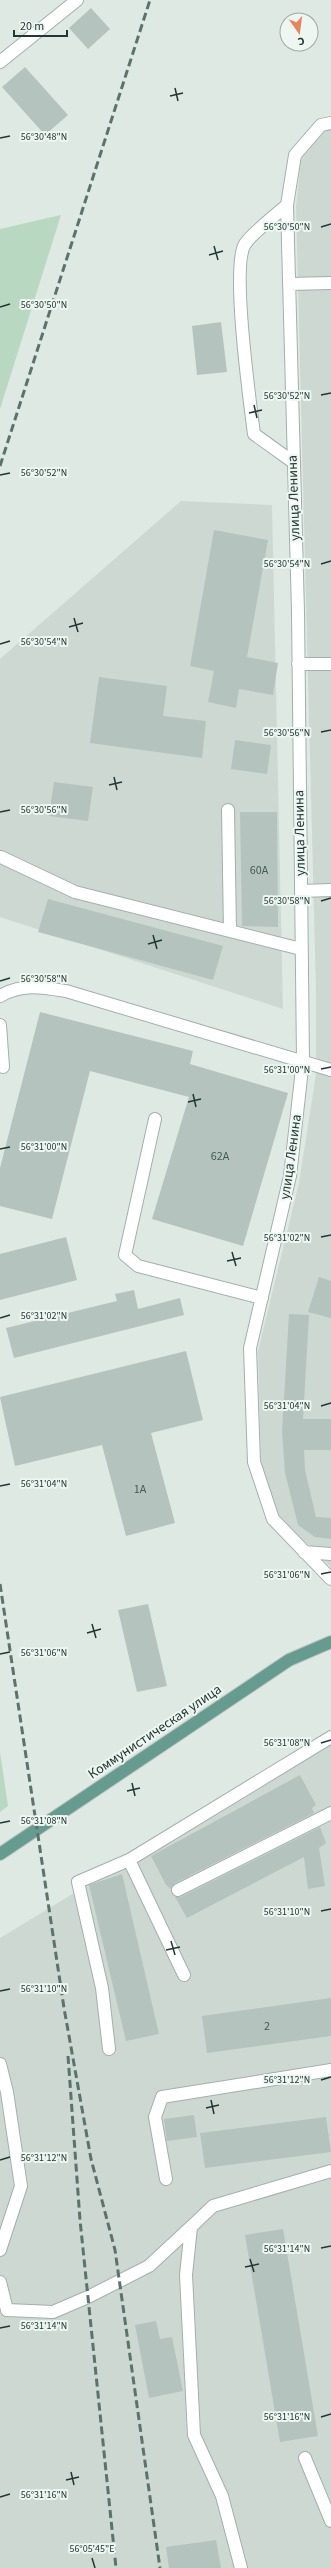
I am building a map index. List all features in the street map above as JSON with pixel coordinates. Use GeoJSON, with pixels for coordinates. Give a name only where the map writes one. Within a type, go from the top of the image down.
{"type":"FeatureCollection","features":[{"type":"Feature","properties":{"kind":"main road","name":"Коммунистическая улица"},"geometry":{"type":"LineString","coordinates":[[0,1854],[289,1660],[331,1642]]}},
{"type":"Feature","properties":{"kind":"street"},"geometry":{"type":"LineString","coordinates":[[0,62],[77,0]]}},
{"type":"Feature","properties":{"kind":"street","name":"улица Ленина"},"geometry":{"type":"LineString","coordinates":[[331,123],[321,125],[295,154],[287,205],[298,664],[303,1060],[290,1176],[250,1348],[254,1462],[272,1519],[331,1579]]}},
{"type":"Feature","properties":{"kind":"street"},"geometry":{"type":"LineString","coordinates":[[287,205],[244,244],[240,268],[246,370],[254,434],[294,462]]}},
{"type":"Feature","properties":{"kind":"street"},"geometry":{"type":"LineString","coordinates":[[289,284],[331,283]]}},
{"type":"Feature","properties":{"kind":"street"},"geometry":{"type":"LineString","coordinates":[[298,664],[331,664]]}},
{"type":"Feature","properties":{"kind":"street"},"geometry":{"type":"LineString","coordinates":[[228,810],[230,931]]}},
{"type":"Feature","properties":{"kind":"street"},"geometry":{"type":"LineString","coordinates":[[1,857],[75,892],[302,949]]}},
{"type":"Feature","properties":{"kind":"street"},"geometry":{"type":"LineString","coordinates":[[301,891],[331,890]]}},
{"type":"Feature","properties":{"kind":"street"},"geometry":{"type":"LineString","coordinates":[[0,996],[10,990],[34,985],[66,991],[303,1060],[331,1070]]}},
{"type":"Feature","properties":{"kind":"street"},"geometry":{"type":"LineString","coordinates":[[0,1025],[3,1066]]}},
{"type":"Feature","properties":{"kind":"street"},"geometry":{"type":"LineString","coordinates":[[155,1119],[125,1255],[138,1266],[262,1298]]}},
{"type":"Feature","properties":{"kind":"street"},"geometry":{"type":"LineString","coordinates":[[304,1552],[331,1554]]}},
{"type":"Feature","properties":{"kind":"street"},"geometry":{"type":"LineString","coordinates":[[109,2049],[102,1988],[78,1882],[129,1860],[331,1737]]}},
{"type":"Feature","properties":{"kind":"street"},"geometry":{"type":"LineString","coordinates":[[178,1890],[331,1813]]}},
{"type":"Feature","properties":{"kind":"street"},"geometry":{"type":"LineString","coordinates":[[129,1860],[184,1975]]}},
{"type":"Feature","properties":{"kind":"street"},"geometry":{"type":"LineString","coordinates":[[0,2064],[8,2092],[21,2186],[0,2250]]}},
{"type":"Feature","properties":{"kind":"street"},"geometry":{"type":"LineString","coordinates":[[166,2179],[155,2117],[162,2097],[331,2070]]}},
{"type":"Feature","properties":{"kind":"street"},"geometry":{"type":"LineString","coordinates":[[0,2282],[7,2310],[53,2312],[149,2266],[212,2206],[331,2171]]}},
{"type":"Feature","properties":{"kind":"street"},"geometry":{"type":"LineString","coordinates":[[191,2227],[186,2275],[194,2435],[222,2496],[242,2568]]}},
{"type":"Feature","properties":{"kind":"street"},"geometry":{"type":"LineString","coordinates":[[305,2458],[331,2521]]}},
{"type":"Feature","properties":{"kind":"shaded area"},"geometry":{"type":"Polygon","coordinates":[[[331,129],[331,1567],[279,1516],[261,1463],[258,1351],[299,1183],[316,1074],[316,991],[296,207],[301,159],[325,130],[331,129]]]}},
{"type":"Feature","properties":{"kind":"shaded area"},"geometry":{"type":"Polygon","coordinates":[[[181,501],[272,505],[283,1009],[0,917],[0,659],[181,501]]]}},
{"type":"Feature","properties":{"kind":"shaded area"},"geometry":{"type":"Polygon","coordinates":[[[331,1737],[331,2568],[0,2568],[0,1938],[331,1737]]]}},
{"type":"Feature","properties":{"kind":"green space"},"geometry":{"type":"Polygon","coordinates":[[[61,215],[0,409],[0,229],[61,215]]]}},
{"type":"Feature","properties":{"kind":"green space"},"geometry":{"type":"Polygon","coordinates":[[[0,1752],[8,1806],[0,1812],[0,1752]]]}},
{"type":"Feature","properties":{"kind":"building"},"geometry":{"type":"Polygon","coordinates":[[[91,8],[110,29],[88,49],[69,28],[91,8]]]}},
{"type":"Feature","properties":{"kind":"building"},"geometry":{"type":"Polygon","coordinates":[[[25,67],[68,115],[45,135],[2,87],[25,67]]]}},
{"type":"Feature","properties":{"kind":"building"},"geometry":{"type":"Polygon","coordinates":[[[221,322],[227,372],[197,375],[192,326],[221,322]]]}},
{"type":"Feature","properties":{"kind":"building"},"geometry":{"type":"Polygon","coordinates":[[[214,530],[268,540],[247,657],[278,663],[273,695],[239,689],[236,708],[208,702],[214,671],[190,666],[214,530]]]}},
{"type":"Feature","properties":{"kind":"building"},"geometry":{"type":"Polygon","coordinates":[[[99,677],[167,686],[163,716],[206,721],[202,758],[90,743],[99,677]]]}},
{"type":"Feature","properties":{"kind":"building"},"geometry":{"type":"Polygon","coordinates":[[[235,740],[271,745],[267,774],[231,769],[235,740]]]}},
{"type":"Feature","properties":{"kind":"building"},"geometry":{"type":"Polygon","coordinates":[[[54,782],[93,787],[88,821],[49,816],[54,782]]]}},
{"type":"Feature","properties":{"kind":"building"},"geometry":{"type":"Polygon","coordinates":[[[240,812],[277,812],[278,927],[242,926],[240,812]]]}},
{"type":"Feature","properties":{"kind":"building"},"geometry":{"type":"Polygon","coordinates":[[[48,899],[223,946],[213,980],[38,932],[48,899]]]}},
{"type":"Feature","properties":{"kind":"building"},"geometry":{"type":"Polygon","coordinates":[[[40,1012],[193,1051],[190,1064],[288,1093],[243,1246],[152,1219],[189,1097],[90,1071],[52,1219],[0,1206],[0,1168],[40,1012]]]}},
{"type":"Feature","properties":{"kind":"building"},"geometry":{"type":"Polygon","coordinates":[[[66,1237],[77,1280],[0,1300],[0,1254],[66,1237]]]}},
{"type":"Feature","properties":{"kind":"building"},"geometry":{"type":"Polygon","coordinates":[[[319,1277],[331,1281],[331,1318],[308,1312],[319,1277]]]}},
{"type":"Feature","properties":{"kind":"building"},"geometry":{"type":"Polygon","coordinates":[[[134,1290],[138,1309],[180,1298],[184,1315],[14,1358],[6,1328],[117,1301],[115,1294],[134,1290]]]}},
{"type":"Feature","properties":{"kind":"building"},"geometry":{"type":"Polygon","coordinates":[[[289,1314],[309,1315],[303,1419],[331,1419],[331,1450],[304,1450],[305,1470],[316,1517],[331,1518],[331,1539],[315,1537],[298,1525],[285,1473],[282,1432],[289,1314]]]}},
{"type":"Feature","properties":{"kind":"building"},"geometry":{"type":"Polygon","coordinates":[[[186,1351],[203,1420],[151,1433],[175,1523],[126,1536],[102,1445],[15,1466],[0,1397],[186,1351]]]}},
{"type":"Feature","properties":{"kind":"building"},"geometry":{"type":"Polygon","coordinates":[[[148,1604],[167,1686],[137,1692],[118,1610],[148,1604]]]}},
{"type":"Feature","properties":{"kind":"building"},"geometry":{"type":"Polygon","coordinates":[[[300,1775],[316,1805],[312,1808],[314,1813],[175,1883],[171,1889],[166,1885],[151,1856],[300,1775]]]}},
{"type":"Feature","properties":{"kind":"building"},"geometry":{"type":"Polygon","coordinates":[[[320,1827],[326,1843],[319,1848],[325,1886],[308,1889],[304,1857],[187,1918],[175,1897],[181,1897],[320,1827]]]}},
{"type":"Feature","properties":{"kind":"building"},"geometry":{"type":"Polygon","coordinates":[[[122,1874],[159,2034],[126,2041],[89,1885],[122,1874]]]}},
{"type":"Feature","properties":{"kind":"building"},"geometry":{"type":"Polygon","coordinates":[[[331,1998],[331,2036],[207,2053],[202,2016],[331,1998]]]}},
{"type":"Feature","properties":{"kind":"building"},"geometry":{"type":"Polygon","coordinates":[[[194,2115],[197,2137],[167,2141],[164,2119],[194,2115]]]}},
{"type":"Feature","properties":{"kind":"building"},"geometry":{"type":"Polygon","coordinates":[[[326,2117],[331,2152],[205,2168],[200,2133],[326,2117]]]}},
{"type":"Feature","properties":{"kind":"building"},"geometry":{"type":"Polygon","coordinates":[[[283,2229],[318,2436],[280,2442],[245,2235],[283,2229]]]}},
{"type":"Feature","properties":{"kind":"building"},"geometry":{"type":"Polygon","coordinates":[[[156,2321],[160,2339],[172,2337],[183,2391],[149,2398],[135,2325],[156,2321]]]}},
{"type":"Feature","properties":{"kind":"building"},"geometry":{"type":"Polygon","coordinates":[[[216,2540],[221,2568],[169,2568],[166,2547],[216,2540]]]}},
{"type":"Feature","properties":{"kind":"railway"},"geometry":{"type":"LineString","coordinates":[[0,466],[150,0]]}},
{"type":"Feature","properties":{"kind":"railway"},"geometry":{"type":"LineString","coordinates":[[0,1584],[64,2008],[91,2159],[115,2250],[160,2568]]}},
{"type":"Feature","properties":{"kind":"railway"},"geometry":{"type":"LineString","coordinates":[[68,2056],[80,2220],[116,2568]]}}]}
